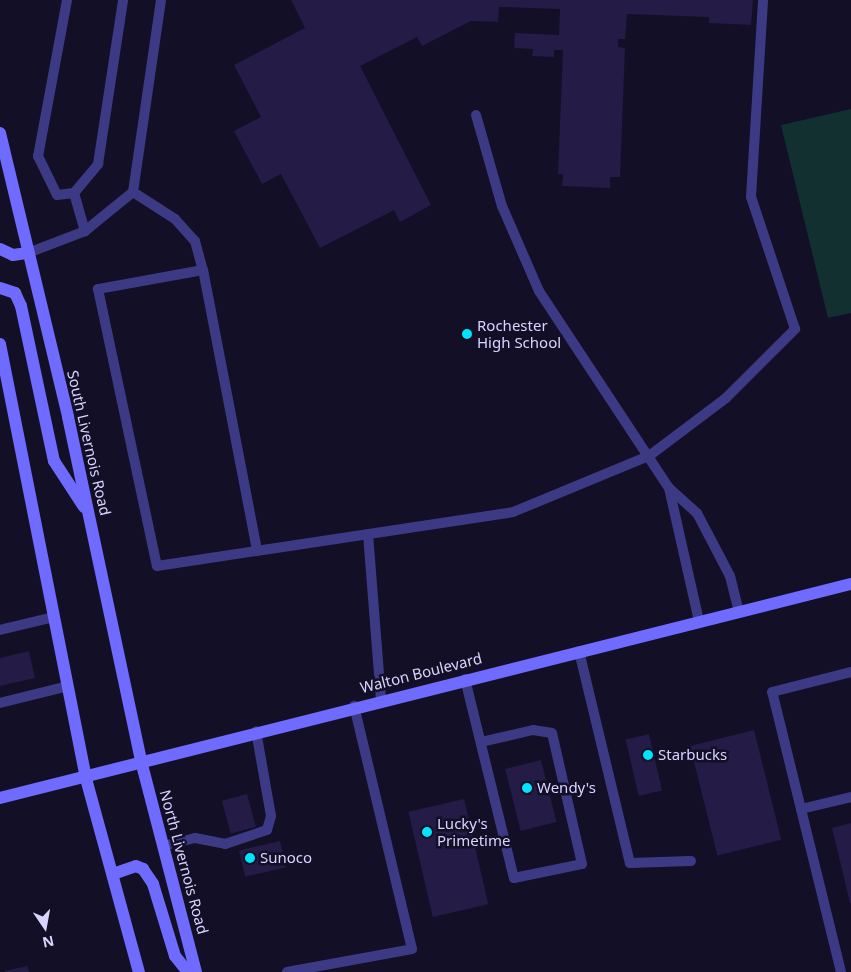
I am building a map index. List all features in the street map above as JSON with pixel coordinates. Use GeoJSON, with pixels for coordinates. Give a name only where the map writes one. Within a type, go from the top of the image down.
{"type":"FeatureCollection","features":[{"type":"Feature","properties":{"kind":"main road","name":"South Livernois Road"},"geometry":{"type":"LineString","coordinates":[[0,133],[4,164],[28,253],[89,513],[140,761]]}},
{"type":"Feature","properties":{"kind":"main road"},"geometry":{"type":"LineString","coordinates":[[0,249],[13,255],[28,253]]}},
{"type":"Feature","properties":{"kind":"main road"},"geometry":{"type":"LineString","coordinates":[[0,288],[15,293],[21,306],[54,461],[89,513]]}},
{"type":"Feature","properties":{"kind":"main road"},"geometry":{"type":"LineString","coordinates":[[0,344],[85,774],[139,972]]}},
{"type":"Feature","properties":{"kind":"main road","name":"Walton Boulevard"},"geometry":{"type":"LineString","coordinates":[[0,798],[85,774],[381,699],[851,584]]}},
{"type":"Feature","properties":{"kind":"main road","name":"North Livernois Road"},"geometry":{"type":"LineString","coordinates":[[140,761],[196,972]]}},
{"type":"Feature","properties":{"kind":"main road"},"geometry":{"type":"LineString","coordinates":[[112,874],[136,866],[143,869],[153,884],[175,956],[188,972]]}},
{"type":"Feature","properties":{"kind":"main road"},"geometry":{"type":"LineString","coordinates":[[134,955],[144,972]]}},
{"type":"Feature","properties":{"kind":"lane"},"geometry":{"type":"LineString","coordinates":[[67,0],[38,156],[57,195],[74,193],[98,164],[124,0]]}},
{"type":"Feature","properties":{"kind":"lane"},"geometry":{"type":"LineString","coordinates":[[28,253],[85,231],[133,192],[160,0]]}},
{"type":"Feature","properties":{"kind":"lane"},"geometry":{"type":"LineString","coordinates":[[203,270],[98,289],[157,566],[513,512],[649,456],[726,398],[795,330],[751,197],[762,0]]}},
{"type":"Feature","properties":{"kind":"lane"},"geometry":{"type":"LineString","coordinates":[[476,114],[502,206],[539,291],[669,488],[698,513],[730,576],[739,612]]}},
{"type":"Feature","properties":{"kind":"lane"},"geometry":{"type":"LineString","coordinates":[[133,192],[175,219],[195,241],[203,270],[257,550]]}},
{"type":"Feature","properties":{"kind":"lane"},"geometry":{"type":"LineString","coordinates":[[74,193],[85,231]]}},
{"type":"Feature","properties":{"kind":"lane"},"geometry":{"type":"LineString","coordinates":[[669,488],[699,622]]}},
{"type":"Feature","properties":{"kind":"lane"},"geometry":{"type":"LineString","coordinates":[[368,534],[381,699]]}},
{"type":"Feature","properties":{"kind":"lane"},"geometry":{"type":"LineString","coordinates":[[0,630],[54,617]]}},
{"type":"Feature","properties":{"kind":"lane"},"geometry":{"type":"LineString","coordinates":[[579,651],[630,863],[691,861]]}},
{"type":"Feature","properties":{"kind":"lane"},"geometry":{"type":"LineString","coordinates":[[841,972],[772,692],[851,672]]}},
{"type":"Feature","properties":{"kind":"lane"},"geometry":{"type":"LineString","coordinates":[[465,679],[514,878],[582,864],[552,733],[533,730],[481,742]]}},
{"type":"Feature","properties":{"kind":"lane"},"geometry":{"type":"LineString","coordinates":[[0,703],[68,686]]}},
{"type":"Feature","properties":{"kind":"lane"},"geometry":{"type":"LineString","coordinates":[[287,972],[412,949],[354,706]]}},
{"type":"Feature","properties":{"kind":"lane"},"geometry":{"type":"LineString","coordinates":[[163,846],[195,838],[226,844],[267,830],[272,816],[256,731]]}},
{"type":"Feature","properties":{"kind":"lane"},"geometry":{"type":"LineString","coordinates":[[801,809],[851,797]]}},
{"type":"Feature","properties":{"kind":"green space"},"geometry":{"type":"Polygon","coordinates":[[[851,109],[851,313],[828,318],[781,125],[851,109]]]}},
{"type":"Feature","properties":{"kind":"building"},"geometry":{"type":"Polygon","coordinates":[[[291,0],[753,0],[751,25],[709,23],[709,17],[627,14],[625,39],[618,39],[618,47],[625,48],[620,177],[610,177],[610,188],[562,186],[563,174],[558,174],[563,50],[554,50],[554,57],[532,56],[533,49],[514,48],[515,33],[559,35],[560,9],[499,7],[498,22],[471,21],[422,46],[417,37],[360,66],[431,205],[400,222],[394,210],[320,248],[281,174],[262,184],[234,131],[261,117],[234,65],[305,28],[291,0]]]}},
{"type":"Feature","properties":{"kind":"building"},"geometry":{"type":"Polygon","coordinates":[[[29,651],[35,678],[0,686],[0,658],[29,651]]]}},
{"type":"Feature","properties":{"kind":"building"},"geometry":{"type":"Polygon","coordinates":[[[754,730],[781,840],[717,856],[690,746],[754,730]]]}},
{"type":"Feature","properties":{"kind":"building"},"geometry":{"type":"Polygon","coordinates":[[[649,734],[662,791],[639,796],[626,739],[649,734]]]}},
{"type":"Feature","properties":{"kind":"building"},"geometry":{"type":"Polygon","coordinates":[[[541,760],[556,822],[521,831],[505,769],[541,760]]]}},
{"type":"Feature","properties":{"kind":"building"},"geometry":{"type":"Polygon","coordinates":[[[247,794],[256,827],[231,834],[222,801],[247,794]]]}},
{"type":"Feature","properties":{"kind":"building"},"geometry":{"type":"Polygon","coordinates":[[[464,799],[488,904],[433,917],[408,812],[464,799]]]}},
{"type":"Feature","properties":{"kind":"building"},"geometry":{"type":"Polygon","coordinates":[[[851,823],[851,903],[850,903],[832,828],[851,823]]]}},
{"type":"Feature","properties":{"kind":"building"},"geometry":{"type":"Polygon","coordinates":[[[280,841],[286,867],[245,877],[239,850],[280,841]]]}},
{"type":"Feature","properties":{"kind":"building"},"geometry":{"type":"Polygon","coordinates":[[[27,966],[29,972],[5,972],[5,971],[27,966]]]}},
{"type":"Feature","properties":{"kind":"place","name":"Rochester High School"},"geometry":{"type":"Point","coordinates":[467,334]}},
{"type":"Feature","properties":{"kind":"place","name":"Starbucks"},"geometry":{"type":"Point","coordinates":[648,755]}},
{"type":"Feature","properties":{"kind":"place","name":"Wendy's"},"geometry":{"type":"Point","coordinates":[527,788]}},
{"type":"Feature","properties":{"kind":"place","name":"Lucky's Primetime"},"geometry":{"type":"Point","coordinates":[427,832]}},
{"type":"Feature","properties":{"kind":"place","name":"Sunoco"},"geometry":{"type":"Point","coordinates":[250,858]}}]}
